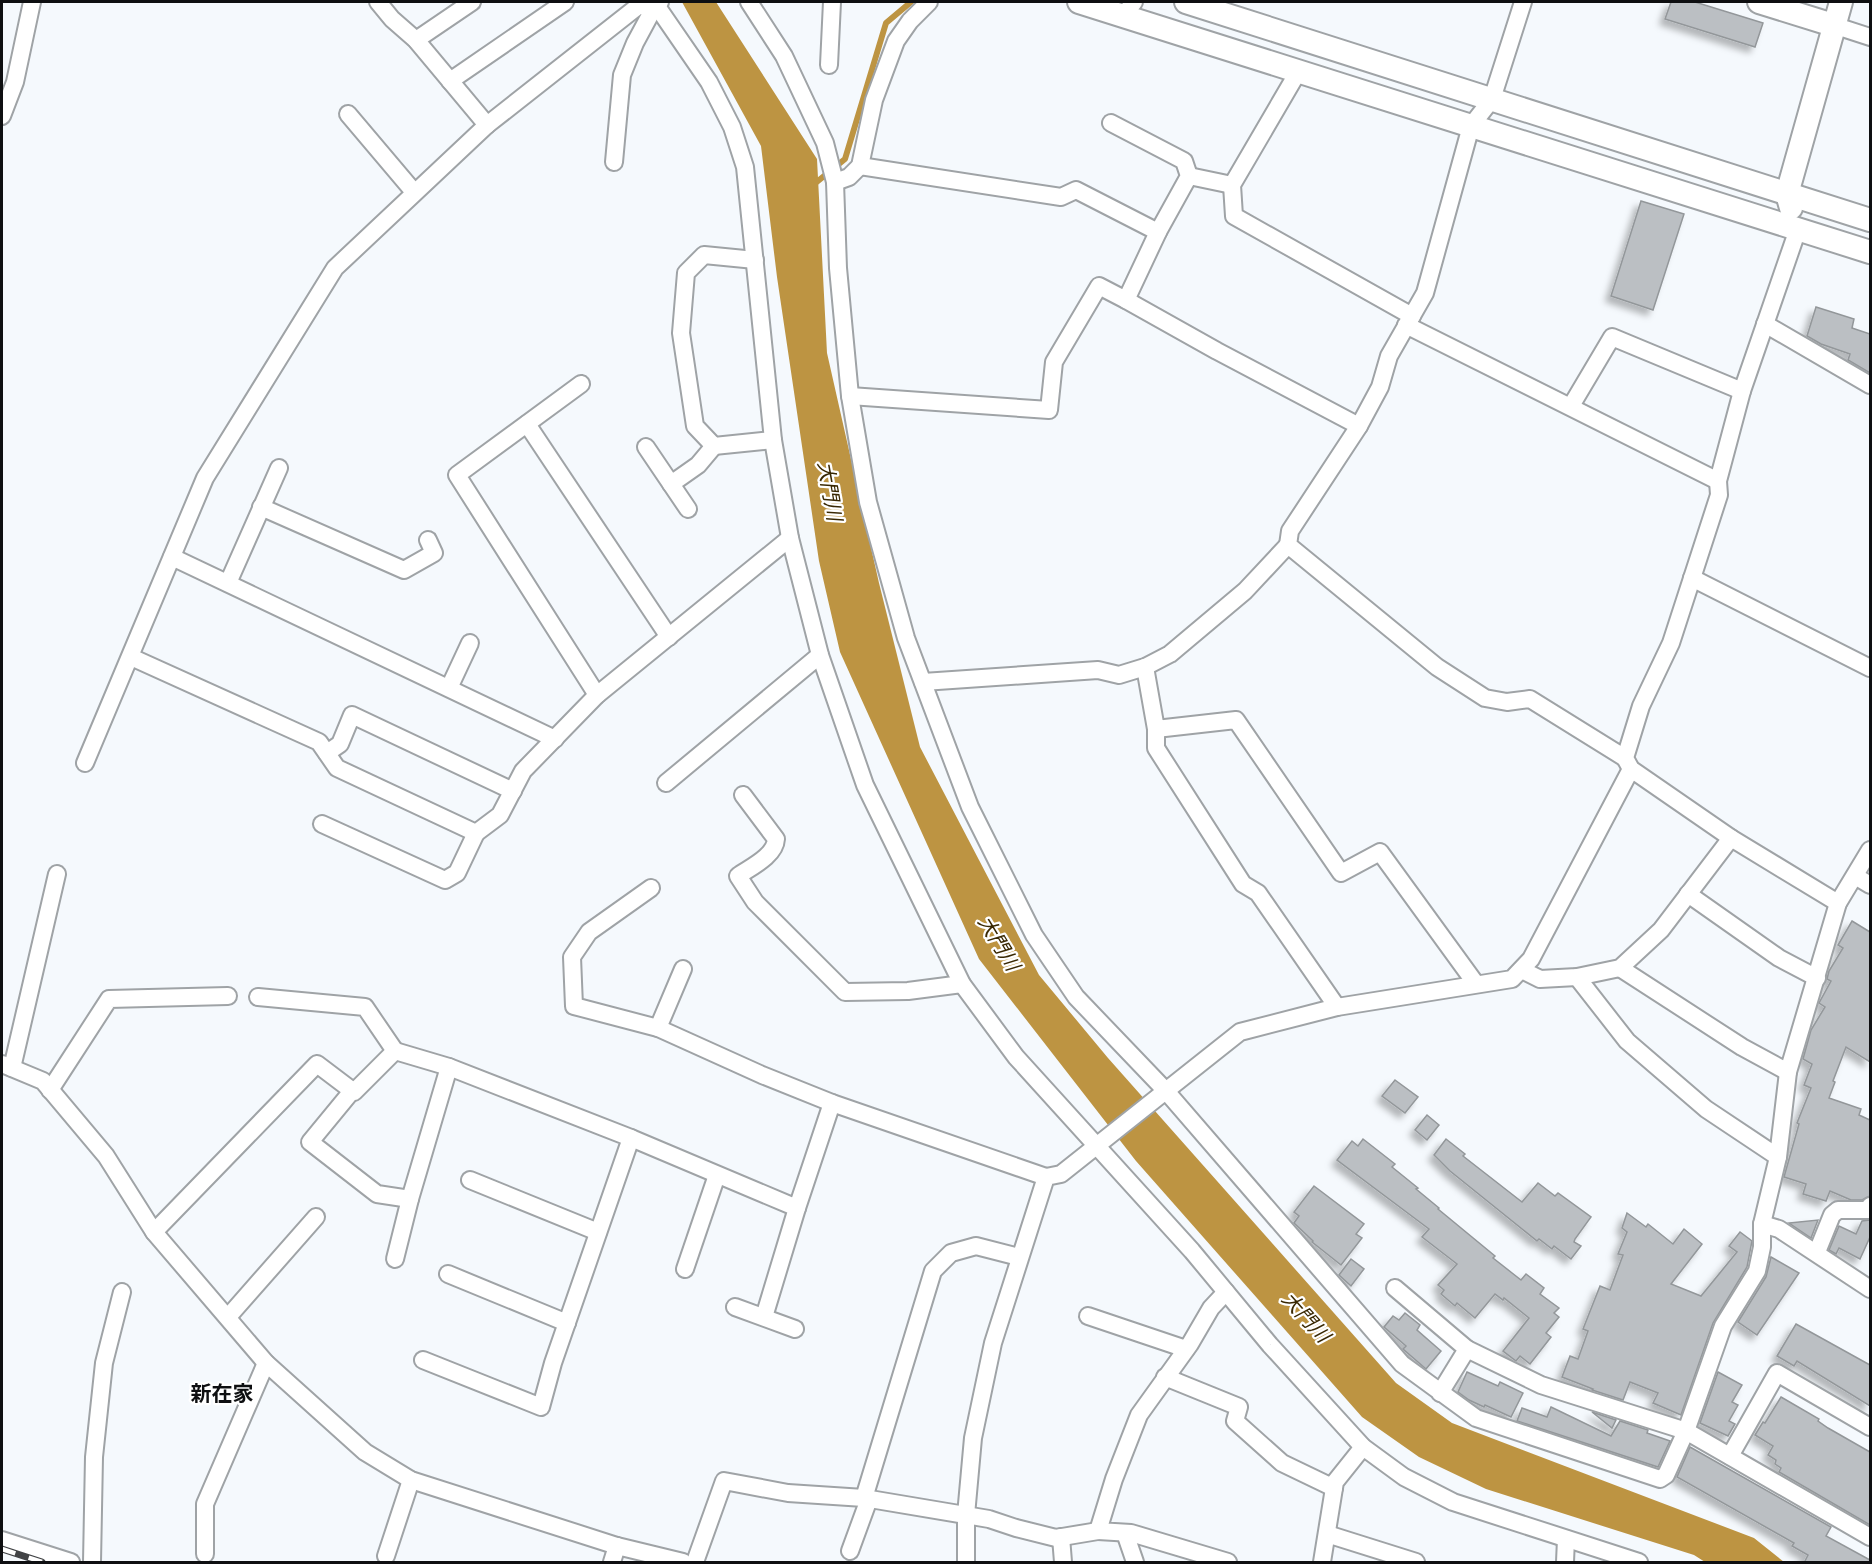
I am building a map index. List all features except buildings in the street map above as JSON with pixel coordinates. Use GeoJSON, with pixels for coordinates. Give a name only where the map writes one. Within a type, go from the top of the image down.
{"type":"FeatureCollection","features":[{"type":"Feature","properties":{"kind":"street"},"geometry":{"type":"LineString","coordinates":[[2,116],[15,82],[32,2]]}},
{"type":"Feature","properties":{"kind":"street"},"geometry":{"type":"LineString","coordinates":[[378,2],[392,19],[416,40],[487,125]]}},
{"type":"Feature","properties":{"kind":"street"},"geometry":{"type":"LineString","coordinates":[[416,40],[472,2]]}},
{"type":"Feature","properties":{"kind":"street"},"geometry":{"type":"LineString","coordinates":[[450,81],[565,2]]}},
{"type":"Feature","properties":{"kind":"street"},"geometry":{"type":"LineString","coordinates":[[85,763],[205,478],[335,268],[487,125],[637,7],[657,2]]}},
{"type":"Feature","properties":{"kind":"street"},"geometry":{"type":"LineString","coordinates":[[614,162],[622,75],[635,43],[657,2]]}},
{"type":"Feature","properties":{"kind":"street"},"geometry":{"type":"LineString","coordinates":[[657,2],[709,82],[732,127],[745,167],[773,440],[790,538],[820,655],[865,785],[962,984],[1016,1057],[1099,1143],[1270,1345],[1364,1447],[1404,1477],[1453,1502],[1639,1563]]}},
{"type":"Feature","properties":{"kind":"street"},"geometry":{"type":"LineString","coordinates":[[749,2],[789,67],[825,143],[835,182],[838,268],[850,396],[868,502],[906,638],[970,807],[1034,935],[1076,997],[1402,1364],[1440,1393],[1476,1418],[1660,1479],[1666,1475],[1686,1431],[1723,1326],[1757,1271],[1762,1247],[1761,1224],[1778,1157],[1788,1072],[1838,903],[1870,849]]}},
{"type":"Feature","properties":{"kind":"street"},"geometry":{"type":"LineString","coordinates":[[829,65],[832,2]]}},
{"type":"Feature","properties":{"kind":"street"},"geometry":{"type":"LineString","coordinates":[[835,182],[849,177],[860,166],[874,100],[896,41],[910,21],[929,2]]}},
{"type":"Feature","properties":{"kind":"street"},"geometry":{"type":"LineString","coordinates":[[1079,2],[1128,9],[1298,72],[1870,252]]}},
{"type":"Feature","properties":{"kind":"street"},"geometry":{"type":"LineString","coordinates":[[1186,2],[1870,220]]}},
{"type":"Feature","properties":{"kind":"street"},"geometry":{"type":"LineString","coordinates":[[923,682],[1098,670],[1119,675],[1145,667],[1170,654],[1245,591],[1288,545],[1290,531],[1359,426],[1380,387],[1389,356],[1425,294],[1471,126],[1492,99],[1523,2]]}},
{"type":"Feature","properties":{"kind":"street"},"geometry":{"type":"LineString","coordinates":[[1759,2],[1870,37]]}},
{"type":"Feature","properties":{"kind":"street"},"geometry":{"type":"LineString","coordinates":[[651,888],[589,932],[577,949],[572,957],[574,1006],[658,1028],[762,1075],[832,1102],[1046,1177],[1061,1174],[1240,1032],[1337,1007],[1512,979],[1532,959],[1628,763],[1641,706],[1671,643],[1719,495],[1718,480],[1742,391],[1798,230],[1787,194],[1840,2]]}},
{"type":"Feature","properties":{"kind":"street"},"geometry":{"type":"LineString","coordinates":[[1298,72],[1232,185],[1234,216],[1409,320],[1571,406],[1718,480]]}},
{"type":"Feature","properties":{"kind":"street"},"geometry":{"type":"LineString","coordinates":[[348,114],[414,192]]}},
{"type":"Feature","properties":{"kind":"street"},"geometry":{"type":"LineString","coordinates":[[1111,123],[1184,161],[1189,176],[1158,232],[1126,300]]}},
{"type":"Feature","properties":{"kind":"street"},"geometry":{"type":"LineString","coordinates":[[860,166],[1061,197],[1076,190],[1158,232]]}},
{"type":"Feature","properties":{"kind":"street"},"geometry":{"type":"LineString","coordinates":[[1189,176],[1232,185]]}},
{"type":"Feature","properties":{"kind":"street"},"geometry":{"type":"LineString","coordinates":[[714,446],[695,426],[681,333],[686,273],[704,255],[754,260]]}},
{"type":"Feature","properties":{"kind":"street"},"geometry":{"type":"LineString","coordinates":[[850,396],[1049,410],[1054,362],[1099,286],[1359,426]]}},
{"type":"Feature","properties":{"kind":"street"},"geometry":{"type":"LineString","coordinates":[[1765,324],[1870,385]]}},
{"type":"Feature","properties":{"kind":"street"},"geometry":{"type":"LineString","coordinates":[[1571,406],[1612,337],[1742,391]]}},
{"type":"Feature","properties":{"kind":"street"},"geometry":{"type":"LineString","coordinates":[[581,384],[457,475],[597,696]]}},
{"type":"Feature","properties":{"kind":"street"},"geometry":{"type":"LineString","coordinates":[[527,424],[669,637]]}},
{"type":"Feature","properties":{"kind":"street"},"geometry":{"type":"LineString","coordinates":[[671,484],[698,465],[714,446],[773,440]]}},
{"type":"Feature","properties":{"kind":"street"},"geometry":{"type":"LineString","coordinates":[[646,447],[688,509]]}},
{"type":"Feature","properties":{"kind":"street"},"geometry":{"type":"LineString","coordinates":[[228,583],[279,468]]}},
{"type":"Feature","properties":{"kind":"street"},"geometry":{"type":"LineString","coordinates":[[261,507],[404,570],[434,553],[428,540]]}},
{"type":"Feature","properties":{"kind":"street"},"geometry":{"type":"LineString","coordinates":[[322,824],[446,880],[457,873],[476,833],[500,815],[523,771],[597,696],[790,538]]}},
{"type":"Feature","properties":{"kind":"street"},"geometry":{"type":"LineString","coordinates":[[1288,545],[1437,667],[1485,698],[1507,702],[1530,699],[1628,763],[1731,838],[1838,903]]}},
{"type":"Feature","properties":{"kind":"street"},"geometry":{"type":"LineString","coordinates":[[172,557],[555,739]]}},
{"type":"Feature","properties":{"kind":"street"},"geometry":{"type":"LineString","coordinates":[[1692,578],[1870,668]]}},
{"type":"Feature","properties":{"kind":"street"},"geometry":{"type":"LineString","coordinates":[[449,688],[470,644]]}},
{"type":"Feature","properties":{"kind":"street"},"geometry":{"type":"LineString","coordinates":[[666,783],[820,655]]}},
{"type":"Feature","properties":{"kind":"street"},"geometry":{"type":"LineString","coordinates":[[131,657],[320,742],[337,768],[476,833]]}},
{"type":"Feature","properties":{"kind":"street"},"geometry":{"type":"LineString","coordinates":[[1145,667],[1156,748],[1243,884],[1258,893],[1337,1007]]}},
{"type":"Feature","properties":{"kind":"street"},"geometry":{"type":"LineString","coordinates":[[327,753],[340,744],[352,715],[513,791]]}},
{"type":"Feature","properties":{"kind":"street"},"geometry":{"type":"LineString","coordinates":[[1155,729],[1236,720],[1341,873],[1380,852],[1476,984]]}},
{"type":"Feature","properties":{"kind":"street"},"geometry":{"type":"LineString","coordinates":[[743,795],[776,839],[775,846],[767,855],[738,876],[754,902],[845,992],[908,992],[962,984]]}},
{"type":"Feature","properties":{"kind":"street"},"geometry":{"type":"LineString","coordinates":[[1522,970],[1540,979],[1577,977],[1620,968],[1661,930],[1731,838]]}},
{"type":"Feature","properties":{"kind":"street"},"geometry":{"type":"LineString","coordinates":[[57,874],[7,1066],[43,1081],[106,1155],[154,1232],[266,1363],[364,1452],[411,1480],[617,1546],[683,1563]]}},
{"type":"Feature","properties":{"kind":"street"},"geometry":{"type":"LineString","coordinates":[[1855,876],[1870,885]]}},
{"type":"Feature","properties":{"kind":"street"},"geometry":{"type":"LineString","coordinates":[[1688,894],[1779,958],[1817,978]]}},
{"type":"Feature","properties":{"kind":"street"},"geometry":{"type":"LineString","coordinates":[[1620,968],[1742,1047],[1788,1072]]}},
{"type":"Feature","properties":{"kind":"street"},"geometry":{"type":"LineString","coordinates":[[658,1028],[683,969]]}},
{"type":"Feature","properties":{"kind":"street"},"geometry":{"type":"LineString","coordinates":[[1577,977],[1627,1041],[1706,1109],[1778,1157]]}},
{"type":"Feature","properties":{"kind":"street"},"geometry":{"type":"LineString","coordinates":[[50,1090],[109,999],[228,996]]}},
{"type":"Feature","properties":{"kind":"street"},"geometry":{"type":"LineString","coordinates":[[258,997],[365,1007],[395,1051],[449,1067],[631,1138],[797,1208]]}},
{"type":"Feature","properties":{"kind":"street"},"geometry":{"type":"LineString","coordinates":[[395,1051],[354,1092],[352,1091],[310,1142],[377,1194],[410,1199]]}},
{"type":"Feature","properties":{"kind":"street"},"geometry":{"type":"LineString","coordinates":[[154,1232],[317,1064],[352,1091]]}},
{"type":"Feature","properties":{"kind":"street"},"geometry":{"type":"LineString","coordinates":[[395,1259],[410,1199],[449,1067]]}},
{"type":"Feature","properties":{"kind":"street"},"geometry":{"type":"LineString","coordinates":[[764,1317],[832,1102]]}},
{"type":"Feature","properties":{"kind":"street"},"geometry":{"type":"LineString","coordinates":[[423,1360],[541,1407],[567,1323],[631,1138]]}},
{"type":"Feature","properties":{"kind":"street"},"geometry":{"type":"LineString","coordinates":[[684,1269],[717,1174]]}},
{"type":"Feature","properties":{"kind":"street"},"geometry":{"type":"LineString","coordinates":[[966,1563],[966,1515],[973,1438],[993,1343],[1046,1177]]}},
{"type":"Feature","properties":{"kind":"street"},"geometry":{"type":"LineString","coordinates":[[470,1180],[598,1232]]}},
{"type":"Feature","properties":{"kind":"street"},"geometry":{"type":"LineString","coordinates":[[1817,1252],[1832,1215],[1838,1210],[1869,1210],[1870,1206]]}},
{"type":"Feature","properties":{"kind":"street"},"geometry":{"type":"LineString","coordinates":[[228,1317],[316,1217]]}},
{"type":"Feature","properties":{"kind":"street"},"geometry":{"type":"LineString","coordinates":[[1761,1224],[1779,1229],[1870,1289]]}},
{"type":"Feature","properties":{"kind":"street"},"geometry":{"type":"LineString","coordinates":[[850,1551],[933,1271],[951,1252],[976,1246],[1019,1257]]}},
{"type":"Feature","properties":{"kind":"street"},"geometry":{"type":"LineString","coordinates":[[448,1274],[567,1323]]}},
{"type":"Feature","properties":{"kind":"street"},"geometry":{"type":"LineString","coordinates":[[1395,1288],[1467,1349],[1541,1385],[1686,1431],[1870,1537]]}},
{"type":"Feature","properties":{"kind":"street"},"geometry":{"type":"LineString","coordinates":[[92,1563],[94,1457],[104,1364],[122,1292]]}},
{"type":"Feature","properties":{"kind":"street"},"geometry":{"type":"LineString","coordinates":[[1098,1531],[1114,1479],[1139,1414],[1186,1349],[1211,1308],[1226,1292]]}},
{"type":"Feature","properties":{"kind":"street"},"geometry":{"type":"LineString","coordinates":[[735,1307],[795,1329]]}},
{"type":"Feature","properties":{"kind":"street"},"geometry":{"type":"LineString","coordinates":[[1088,1316],[1186,1349]]}},
{"type":"Feature","properties":{"kind":"street"},"geometry":{"type":"LineString","coordinates":[[1440,1393],[1467,1349]]}},
{"type":"Feature","properties":{"kind":"street"},"geometry":{"type":"LineString","coordinates":[[205,1554],[205,1504],[266,1363]]}},
{"type":"Feature","properties":{"kind":"street"},"geometry":{"type":"LineString","coordinates":[[1730,1456],[1777,1373],[1870,1427]]}},
{"type":"Feature","properties":{"kind":"street"},"geometry":{"type":"LineString","coordinates":[[1165,1377],[1239,1407],[1235,1421],[1282,1463],[1334,1488]]}},
{"type":"Feature","properties":{"kind":"street"},"geometry":{"type":"LineString","coordinates":[[1322,1563],[1335,1482],[1364,1447]]}},
{"type":"Feature","properties":{"kind":"street"},"geometry":{"type":"LineString","coordinates":[[386,1556],[411,1480]]}},
{"type":"Feature","properties":{"kind":"street"},"geometry":{"type":"LineString","coordinates":[[695,1563],[724,1481],[788,1493],[866,1498],[966,1515],[989,1519],[1056,1538],[1098,1531],[1125,1533],[1228,1563]]}},
{"type":"Feature","properties":{"kind":"street"},"geometry":{"type":"LineString","coordinates":[[1125,1533],[1135,1563]]}},
{"type":"Feature","properties":{"kind":"street"},"geometry":{"type":"LineString","coordinates":[[1327,1534],[1416,1563]]}},
{"type":"Feature","properties":{"kind":"street"},"geometry":{"type":"LineString","coordinates":[[1061,1537],[1064,1563]]}},
{"type":"Feature","properties":{"kind":"street"},"geometry":{"type":"LineString","coordinates":[[1565,1563],[1566,1539]]}},
{"type":"Feature","properties":{"kind":"street"},"geometry":{"type":"LineString","coordinates":[[2,1540],[71,1563]]}},
{"type":"Feature","properties":{"kind":"street"},"geometry":{"type":"LineString","coordinates":[[612,1563],[617,1546]]}},
{"type":"Feature","properties":{"kind":"water","name":"大門川"},"geometry":{"type":"Polygon","coordinates":[[[682,2],[716,2],[817,159],[827,353],[879,583],[920,747],[1039,975],[1108,1058],[1396,1383],[1452,1423],[1754,1538],[1784,1562],[1705,1562],[1694,1555],[1486,1489],[1419,1457],[1362,1417],[1136,1161],[979,959],[840,652],[819,561],[777,277],[761,146],[682,2]]]}},
{"type":"Feature","properties":{"kind":"waterway"},"geometry":{"type":"LineString","coordinates":[[813,185],[845,159],[886,23],[911,2]]}},
{"type":"Feature","properties":{"kind":"railway"},"geometry":{"type":"LineString","coordinates":[[2,1549],[42,1562]]}},
{"type":"Feature","properties":{"kind":"district","name":"新在家"},"geometry":{"type":"Point","coordinates":[222,1394]}}]}
